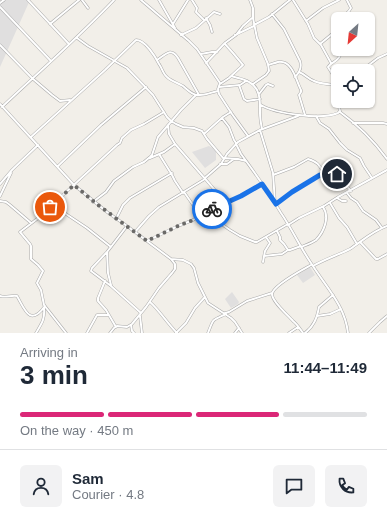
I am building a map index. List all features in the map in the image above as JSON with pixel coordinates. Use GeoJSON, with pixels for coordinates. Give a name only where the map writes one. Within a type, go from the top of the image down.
{"type":"FeatureCollection","features":[{"type":"Feature","properties":{"kind":"street"},"geometry":{"type":"LineString","coordinates":[[0,3],[4,0]]}},
{"type":"Feature","properties":{"kind":"street"},"geometry":{"type":"LineString","coordinates":[[28,0],[69,44]]}},
{"type":"Feature","properties":{"kind":"street"},"geometry":{"type":"LineString","coordinates":[[50,24],[80,0],[88,8]]}},
{"type":"Feature","properties":{"kind":"street"},"geometry":{"type":"LineString","coordinates":[[2,107],[77,38],[114,0]]}},
{"type":"Feature","properties":{"kind":"street"},"geometry":{"type":"LineString","coordinates":[[141,0],[145,1],[201,54],[219,82],[218,92],[248,136]]}},
{"type":"Feature","properties":{"kind":"street"},"geometry":{"type":"LineString","coordinates":[[159,0],[176,30]]}},
{"type":"Feature","properties":{"kind":"street"},"geometry":{"type":"LineString","coordinates":[[250,0],[253,8],[254,26],[257,38],[269,71],[253,84]]}},
{"type":"Feature","properties":{"kind":"street"},"geometry":{"type":"LineString","coordinates":[[234,36],[263,21],[291,0],[306,21],[314,38],[322,47],[331,64]]}},
{"type":"Feature","properties":{"kind":"street"},"geometry":{"type":"LineString","coordinates":[[306,21],[320,10],[339,0]]}},
{"type":"Feature","properties":{"kind":"street"},"geometry":{"type":"LineString","coordinates":[[347,0],[351,8],[348,12]]}},
{"type":"Feature","properties":{"kind":"street"},"geometry":{"type":"LineString","coordinates":[[173,24],[187,1],[193,1],[197,8],[196,12],[210,25],[212,32]]}},
{"type":"Feature","properties":{"kind":"street"},"geometry":{"type":"LineString","coordinates":[[0,7],[51,61]]}},
{"type":"Feature","properties":{"kind":"street"},"geometry":{"type":"LineString","coordinates":[[182,35],[196,28],[214,12],[220,14]]}},
{"type":"Feature","properties":{"kind":"street"},"geometry":{"type":"LineString","coordinates":[[272,14],[284,29],[300,61],[301,65],[299,72],[295,77]]}},
{"type":"Feature","properties":{"kind":"street"},"geometry":{"type":"LineString","coordinates":[[206,63],[234,36],[242,26],[253,18]]}},
{"type":"Feature","properties":{"kind":"street"},"geometry":{"type":"LineString","coordinates":[[320,44],[331,35]]}},
{"type":"Feature","properties":{"kind":"street"},"geometry":{"type":"LineString","coordinates":[[77,38],[88,46],[127,68],[146,87],[171,121],[183,127],[200,130],[224,158],[246,161]]}},
{"type":"Feature","properties":{"kind":"street"},"geometry":{"type":"LineString","coordinates":[[31,137],[115,60],[132,42],[138,40],[150,50],[166,77],[179,83],[196,95],[218,92]]}},
{"type":"Feature","properties":{"kind":"street"},"geometry":{"type":"LineString","coordinates":[[219,86],[243,64],[225,44]]}},
{"type":"Feature","properties":{"kind":"street"},"geometry":{"type":"LineString","coordinates":[[0,45],[32,78],[57,100],[72,99]]}},
{"type":"Feature","properties":{"kind":"street"},"geometry":{"type":"LineString","coordinates":[[201,54],[217,52]]}},
{"type":"Feature","properties":{"kind":"street"},"geometry":{"type":"LineString","coordinates":[[157,60],[167,53],[174,53],[199,95]]}},
{"type":"Feature","properties":{"kind":"street"},"geometry":{"type":"LineString","coordinates":[[370,64],[384,54],[387,54]]}},
{"type":"Feature","properties":{"kind":"street"},"geometry":{"type":"LineString","coordinates":[[331,73],[328,68],[329,65],[340,58],[340,56]]}},
{"type":"Feature","properties":{"kind":"street"},"geometry":{"type":"LineString","coordinates":[[268,65],[277,62],[284,63],[291,69],[301,90],[299,95],[306,116]]}},
{"type":"Feature","properties":{"kind":"street"},"geometry":{"type":"LineString","coordinates":[[299,72],[306,75],[313,81],[331,84]]}},
{"type":"Feature","properties":{"kind":"street"},"geometry":{"type":"LineString","coordinates":[[231,76],[246,80],[253,84],[259,94],[261,105],[261,130],[273,175],[275,204]]}},
{"type":"Feature","properties":{"kind":"street"},"geometry":{"type":"LineString","coordinates":[[219,86],[239,85],[244,83],[246,80]]}},
{"type":"Feature","properties":{"kind":"street"},"geometry":{"type":"LineString","coordinates":[[259,94],[266,85],[268,84],[273,86]]}},
{"type":"Feature","properties":{"kind":"street"},"geometry":{"type":"LineString","coordinates":[[239,85],[244,99],[249,102],[260,99]]}},
{"type":"Feature","properties":{"kind":"street"},"geometry":{"type":"LineString","coordinates":[[58,166],[101,125],[146,87]]}},
{"type":"Feature","properties":{"kind":"street"},"geometry":{"type":"LineString","coordinates":[[144,162],[152,155],[158,137],[188,102],[196,95]]}},
{"type":"Feature","properties":{"kind":"street"},"geometry":{"type":"LineString","coordinates":[[0,104],[74,185],[94,202],[171,259],[175,264],[175,269],[132,324],[127,327],[116,327],[110,333]]}},
{"type":"Feature","properties":{"kind":"street"},"geometry":{"type":"LineString","coordinates":[[261,105],[270,109],[306,116],[330,116],[340,112]]}},
{"type":"Feature","properties":{"kind":"street"},"geometry":{"type":"LineString","coordinates":[[340,108],[340,112],[373,141],[387,160]]}},
{"type":"Feature","properties":{"kind":"street"},"geometry":{"type":"LineString","coordinates":[[36,333],[44,319],[44,307],[41,290],[37,283],[42,270],[31,259],[31,246],[20,231],[31,223],[118,145],[128,132],[164,112]]}},
{"type":"Feature","properties":{"kind":"street"},"geometry":{"type":"LineString","coordinates":[[204,134],[231,112]]}},
{"type":"Feature","properties":{"kind":"street"},"geometry":{"type":"LineString","coordinates":[[135,232],[159,207],[205,179],[220,164],[236,143],[261,130],[299,115]]}},
{"type":"Feature","properties":{"kind":"street"},"geometry":{"type":"LineString","coordinates":[[316,116],[320,123],[329,129],[347,150],[360,158],[372,178]]}},
{"type":"Feature","properties":{"kind":"street"},"geometry":{"type":"LineString","coordinates":[[222,118],[229,127],[234,140],[246,161],[288,224],[312,266],[333,295],[347,324],[348,333]]}},
{"type":"Feature","properties":{"kind":"street"},"geometry":{"type":"LineString","coordinates":[[352,123],[387,124]]}},
{"type":"Feature","properties":{"kind":"street"},"geometry":{"type":"LineString","coordinates":[[168,125],[169,134],[175,144],[226,203]]}},
{"type":"Feature","properties":{"kind":"street"},"geometry":{"type":"LineString","coordinates":[[94,202],[106,192],[114,181],[133,167],[175,144]]}},
{"type":"Feature","properties":{"kind":"street"},"geometry":{"type":"LineString","coordinates":[[0,184],[38,145]]}},
{"type":"Feature","properties":{"kind":"street"},"geometry":{"type":"LineString","coordinates":[[159,154],[183,193],[193,205],[204,214]]}},
{"type":"Feature","properties":{"kind":"street"},"geometry":{"type":"LineString","coordinates":[[220,164],[227,164],[234,159]]}},
{"type":"Feature","properties":{"kind":"street"},"geometry":{"type":"LineString","coordinates":[[273,175],[294,167],[308,159],[320,165],[324,173]]}},
{"type":"Feature","properties":{"kind":"street"},"geometry":{"type":"LineString","coordinates":[[0,196],[12,170]]}},
{"type":"Feature","properties":{"kind":"street"},"geometry":{"type":"LineString","coordinates":[[198,218],[212,219],[240,236],[257,242],[299,218],[323,207],[387,170]]}},
{"type":"Feature","properties":{"kind":"street"},"geometry":{"type":"LineString","coordinates":[[275,204],[292,192],[330,171],[336,171],[341,180],[351,190]]}},
{"type":"Feature","properties":{"kind":"street"},"geometry":{"type":"LineString","coordinates":[[116,218],[123,205],[130,198],[172,174]]}},
{"type":"Feature","properties":{"kind":"street"},"geometry":{"type":"LineString","coordinates":[[147,241],[198,218],[262,184]]}},
{"type":"Feature","properties":{"kind":"street"},"geometry":{"type":"LineString","coordinates":[[347,192],[351,198],[357,202],[363,211],[376,220],[382,228]]}},
{"type":"Feature","properties":{"kind":"street"},"geometry":{"type":"LineString","coordinates":[[337,198],[342,201],[346,201]]}},
{"type":"Feature","properties":{"kind":"street"},"geometry":{"type":"LineString","coordinates":[[57,200],[56,204],[60,210],[87,228],[111,247]]}},
{"type":"Feature","properties":{"kind":"street"},"geometry":{"type":"LineString","coordinates":[[0,201],[6,202],[31,223]]}},
{"type":"Feature","properties":{"kind":"street"},"geometry":{"type":"LineString","coordinates":[[330,203],[357,244]]}},
{"type":"Feature","properties":{"kind":"street"},"geometry":{"type":"LineString","coordinates":[[264,256],[282,254],[288,250],[316,239],[322,232],[326,222],[323,207]]}},
{"type":"Feature","properties":{"kind":"street"},"geometry":{"type":"LineString","coordinates":[[127,226],[91,271],[111,286],[141,314],[142,333]]}},
{"type":"Feature","properties":{"kind":"street"},"geometry":{"type":"LineString","coordinates":[[208,333],[214,319],[229,312],[246,301],[272,293],[279,284],[357,244],[387,226]]}},
{"type":"Feature","properties":{"kind":"street"},"geometry":{"type":"LineString","coordinates":[[277,231],[280,241],[288,250]]}},
{"type":"Feature","properties":{"kind":"street"},"geometry":{"type":"LineString","coordinates":[[263,262],[265,251],[270,243],[266,236]]}},
{"type":"Feature","properties":{"kind":"street"},"geometry":{"type":"LineString","coordinates":[[360,242],[376,259],[387,254]]}},
{"type":"Feature","properties":{"kind":"street"},"geometry":{"type":"LineString","coordinates":[[107,252],[111,286]]}},
{"type":"Feature","properties":{"kind":"street"},"geometry":{"type":"LineString","coordinates":[[171,259],[183,260],[191,264],[208,303],[235,322],[242,333]]}},
{"type":"Feature","properties":{"kind":"street"},"geometry":{"type":"LineString","coordinates":[[105,281],[98,301],[106,310],[116,327]]}},
{"type":"Feature","properties":{"kind":"street"},"geometry":{"type":"LineString","coordinates":[[272,293],[277,304],[304,333],[311,327],[318,316],[319,306],[333,295]]}},
{"type":"Feature","properties":{"kind":"street"},"geometry":{"type":"LineString","coordinates":[[0,296],[17,296],[24,310],[31,317],[36,315],[44,307]]}},
{"type":"Feature","properties":{"kind":"street"},"geometry":{"type":"LineString","coordinates":[[150,302],[177,333],[205,297]]}},
{"type":"Feature","properties":{"kind":"street"},"geometry":{"type":"LineString","coordinates":[[44,307],[66,333]]}},
{"type":"Feature","properties":{"kind":"street"},"geometry":{"type":"LineString","coordinates":[[318,316],[330,314],[341,309]]}},
{"type":"Feature","properties":{"kind":"street"},"geometry":{"type":"LineString","coordinates":[[87,333],[97,315],[109,315]]}},
{"type":"Feature","properties":{"kind":"street"},"geometry":{"type":"LineString","coordinates":[[369,333],[387,316]]}},
{"type":"Feature","properties":{"kind":"street"},"geometry":{"type":"LineString","coordinates":[[132,324],[132,331],[134,333]]}},
{"type":"Feature","properties":{"kind":"street"},"geometry":{"type":"LineString","coordinates":[[289,333],[298,327]]}},
{"type":"Feature","properties":{"kind":"street"},"geometry":{"type":"LineString","coordinates":[[235,333],[239,328]]}},
{"type":"Feature","properties":{"kind":"shaded area"},"geometry":{"type":"Polygon","coordinates":[[[0,0],[30,0],[0,67],[0,0]]]}},
{"type":"Feature","properties":{"kind":"shaded area"},"geometry":{"type":"Polygon","coordinates":[[[209,146],[216,150],[216,160],[205,168],[192,152],[209,146]]]}},
{"type":"Feature","properties":{"kind":"shaded area"},"geometry":{"type":"Polygon","coordinates":[[[310,267],[315,275],[303,283],[297,275],[310,267]]]}},
{"type":"Feature","properties":{"kind":"shaded area"},"geometry":{"type":"Polygon","coordinates":[[[232,292],[239,302],[231,308],[225,299],[232,292]]]}},
{"type":"Feature","properties":{"kind":"way so far"},"geometry":{"type":"LineString","coordinates":[[50,207],[74,185],[98,205],[147,241],[198,218],[205,212],[212,209]]}},
{"type":"Feature","properties":{"kind":"route"},"geometry":{"type":"LineString","coordinates":[[212,209],[221,206],[262,184],[276,204],[292,192],[326,172],[336,171],[337,174]]}}]}
